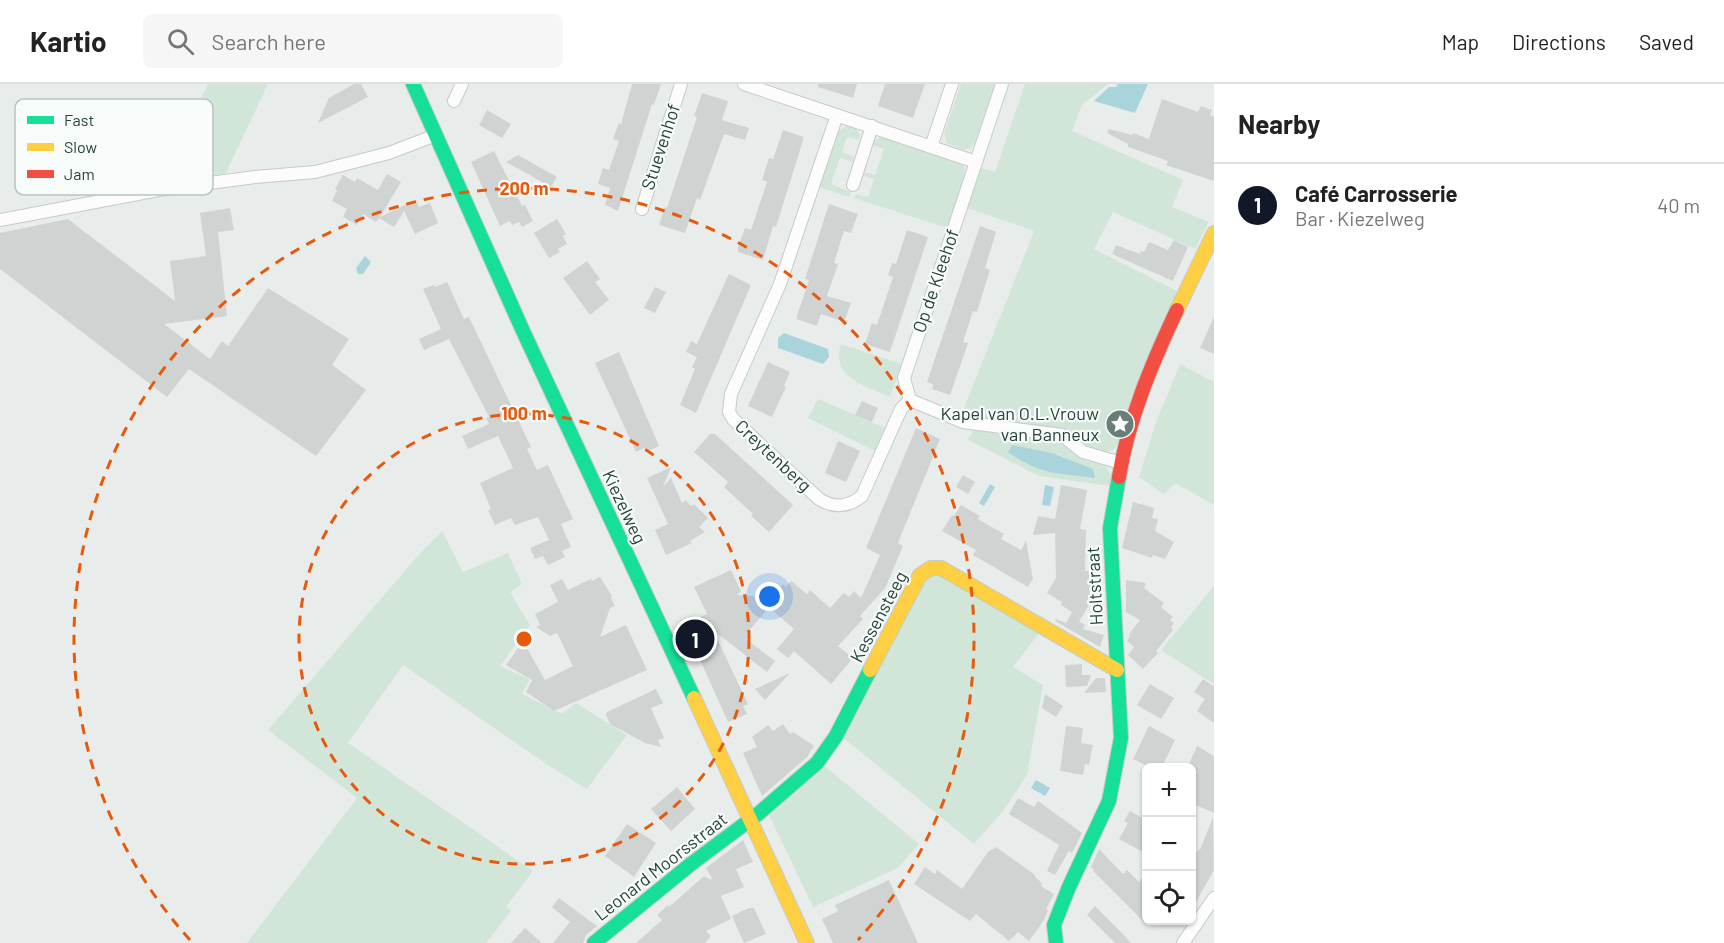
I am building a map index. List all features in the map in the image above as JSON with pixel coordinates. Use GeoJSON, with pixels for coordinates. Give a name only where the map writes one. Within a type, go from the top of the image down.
{"type":"FeatureCollection","features":[{"type":"Feature","properties":{"kind":"street","name":"Kiezelweg"},"geometry":{"type":"LineString","coordinates":[[412,84],[523,331],[807,943]]}},
{"type":"Feature","properties":{"kind":"street"},"geometry":{"type":"LineString","coordinates":[[454,100],[462,84]]}},
{"type":"Feature","properties":{"kind":"street","name":"Stuevenhof"},"geometry":{"type":"LineString","coordinates":[[642,209],[681,84]]}},
{"type":"Feature","properties":{"kind":"street"},"geometry":{"type":"LineString","coordinates":[[744,84],[976,162]]}},
{"type":"Feature","properties":{"kind":"street"},"geometry":{"type":"LineString","coordinates":[[931,147],[952,84]]}},
{"type":"Feature","properties":{"kind":"street","name":"Op de Kleehof"},"geometry":{"type":"LineString","coordinates":[[910,400],[904,378],[1002,84]]}},
{"type":"Feature","properties":{"kind":"street","name":"Creytenberg"},"geometry":{"type":"LineString","coordinates":[[837,115],[780,284],[731,394],[729,412],[733,419],[819,500],[837,507],[853,503],[862,496],[901,409],[910,400]]}},
{"type":"Feature","properties":{"kind":"street"},"geometry":{"type":"LineString","coordinates":[[853,185],[872,126]]}},
{"type":"Feature","properties":{"kind":"street"},"geometry":{"type":"LineString","coordinates":[[213,183],[315,172],[389,153],[436,135]]}},
{"type":"Feature","properties":{"kind":"street"},"geometry":{"type":"LineString","coordinates":[[0,220],[132,195]]}},
{"type":"Feature","properties":{"kind":"street","name":"Holtstraat"},"geometry":{"type":"LineString","coordinates":[[1056,943],[1054,925],[1109,801],[1121,738],[1110,528],[1124,446],[1159,348],[1214,233]]}},
{"type":"Feature","properties":{"kind":"street"},"geometry":{"type":"LineString","coordinates":[[910,400],[963,422],[1062,435],[1083,452],[1121,463]]}},
{"type":"Feature","properties":{"kind":"street","name":"Kessensteeg"},"geometry":{"type":"LineString","coordinates":[[750,820],[817,763],[836,736],[920,575],[931,568],[941,568],[1117,670]]}},
{"type":"Feature","properties":{"kind":"street","name":"Leonard Moorsstraat"},"geometry":{"type":"LineString","coordinates":[[594,943],[691,864],[750,820]]}},
{"type":"Feature","properties":{"kind":"street"},"geometry":{"type":"LineString","coordinates":[[1183,943],[1214,898]]}},
{"type":"Feature","properties":{"kind":"green space"},"geometry":{"type":"Polygon","coordinates":[[[208,84],[268,84],[226,173],[213,175],[213,99],[201,99],[208,84]]]}},
{"type":"Feature","properties":{"kind":"green space"},"geometry":{"type":"Polygon","coordinates":[[[961,84],[995,84],[975,142],[971,148],[964,150],[947,143],[944,134],[961,84]]]}},
{"type":"Feature","properties":{"kind":"green space"},"geometry":{"type":"Polygon","coordinates":[[[1025,84],[1108,84],[1082,105],[1072,131],[1183,180],[1172,207],[1209,222],[1195,249],[1113,212],[1094,249],[1177,291],[1118,444],[1113,450],[1107,452],[1089,449],[1065,432],[974,418],[962,413],[1034,231],[967,208],[980,168],[995,172],[1025,84]]]}},
{"type":"Feature","properties":{"kind":"green space"},"geometry":{"type":"Polygon","coordinates":[[[847,126],[856,128],[860,136],[858,140],[847,137],[842,152],[854,157],[852,162],[840,158],[831,184],[851,192],[849,197],[819,187],[838,131],[847,126]]]}},
{"type":"Feature","properties":{"kind":"green space"},"geometry":{"type":"Polygon","coordinates":[[[881,137],[957,161],[964,167],[965,175],[947,228],[854,198],[856,194],[868,197],[874,179],[862,175],[863,172],[875,175],[884,149],[872,145],[881,137]]]}},
{"type":"Feature","properties":{"kind":"green space"},"geometry":{"type":"Polygon","coordinates":[[[841,344],[902,364],[890,397],[861,384],[845,373],[839,356],[841,344]]]}},
{"type":"Feature","properties":{"kind":"green space"},"geometry":{"type":"Polygon","coordinates":[[[1180,364],[1214,382],[1214,505],[1175,483],[1164,494],[1139,477],[1156,422],[1180,364]]]}},
{"type":"Feature","properties":{"kind":"green space"},"geometry":{"type":"Polygon","coordinates":[[[818,399],[885,428],[875,451],[808,418],[818,399]]]}},
{"type":"Feature","properties":{"kind":"green space"},"geometry":{"type":"Polygon","coordinates":[[[973,430],[1061,442],[1084,460],[1105,466],[1111,475],[1110,486],[1039,476],[968,440],[973,430]]]}},
{"type":"Feature","properties":{"kind":"green space"},"geometry":{"type":"Polygon","coordinates":[[[442,531],[463,572],[508,553],[522,584],[510,592],[530,625],[500,666],[530,679],[522,694],[562,714],[576,703],[627,735],[587,789],[549,766],[403,665],[348,743],[533,871],[506,907],[511,911],[486,943],[247,943],[357,798],[268,730],[422,551],[442,531]]]}},
{"type":"Feature","properties":{"kind":"green space"},"geometry":{"type":"Polygon","coordinates":[[[941,575],[1040,632],[1013,667],[1043,685],[1027,775],[1004,810],[974,844],[841,736],[926,577],[941,575]]]}},
{"type":"Feature","properties":{"kind":"green space"},"geometry":{"type":"Polygon","coordinates":[[[1214,586],[1214,684],[1161,650],[1214,586]]]}},
{"type":"Feature","properties":{"kind":"green space"},"geometry":{"type":"Polygon","coordinates":[[[822,764],[919,844],[898,868],[813,907],[768,813],[822,764]]]}},
{"type":"Feature","properties":{"kind":"water"},"geometry":{"type":"Polygon","coordinates":[[[1118,84],[1148,84],[1135,113],[1094,101],[1109,87],[1116,87],[1118,84]]]}},
{"type":"Feature","properties":{"kind":"water"},"geometry":{"type":"Polygon","coordinates":[[[365,256],[371,262],[363,274],[358,274],[356,268],[365,256]]]}},
{"type":"Feature","properties":{"kind":"water"},"geometry":{"type":"Polygon","coordinates":[[[784,333],[828,349],[829,357],[823,364],[778,348],[778,338],[784,333]]]}},
{"type":"Feature","properties":{"kind":"water"},"geometry":{"type":"Polygon","coordinates":[[[1012,445],[1052,453],[1093,469],[1095,478],[1039,469],[1008,452],[1012,445]]]}},
{"type":"Feature","properties":{"kind":"water"},"geometry":{"type":"Polygon","coordinates":[[[990,484],[995,487],[984,506],[979,503],[990,484]]]}},
{"type":"Feature","properties":{"kind":"water"},"geometry":{"type":"Polygon","coordinates":[[[1045,485],[1054,487],[1050,506],[1042,505],[1045,485]]]}},
{"type":"Feature","properties":{"kind":"water"},"geometry":{"type":"Polygon","coordinates":[[[1036,780],[1050,788],[1045,796],[1031,788],[1036,780]]]}},
{"type":"Feature","properties":{"kind":"building"},"geometry":{"type":"Polygon","coordinates":[[[354,84],[361,84],[368,97],[318,123],[329,98],[354,84]]]}},
{"type":"Feature","properties":{"kind":"building"},"geometry":{"type":"Polygon","coordinates":[[[632,84],[661,84],[654,105],[652,104],[618,211],[605,205],[610,188],[598,184],[603,168],[609,170],[619,141],[613,139],[619,123],[621,124],[632,84]]]}},
{"type":"Feature","properties":{"kind":"building"},"geometry":{"type":"Polygon","coordinates":[[[818,84],[857,84],[853,98],[818,87],[818,84]]]}},
{"type":"Feature","properties":{"kind":"building"},"geometry":{"type":"Polygon","coordinates":[[[885,84],[925,84],[913,118],[878,106],[885,84]]]}},
{"type":"Feature","properties":{"kind":"building"},"geometry":{"type":"Polygon","coordinates":[[[702,93],[728,101],[722,120],[749,128],[745,140],[724,134],[700,200],[697,198],[685,233],[659,225],[665,207],[667,208],[697,117],[694,116],[702,93]]]}},
{"type":"Feature","properties":{"kind":"building"},"geometry":{"type":"Polygon","coordinates":[[[1162,99],[1198,112],[1201,106],[1212,110],[1210,115],[1214,117],[1214,181],[1166,165],[1168,161],[1128,147],[1128,144],[1107,133],[1109,129],[1132,135],[1133,133],[1149,139],[1162,99]]]}},
{"type":"Feature","properties":{"kind":"building"},"geometry":{"type":"Polygon","coordinates":[[[487,110],[511,124],[502,138],[479,125],[487,110]]]}},
{"type":"Feature","properties":{"kind":"building"},"geometry":{"type":"Polygon","coordinates":[[[783,130],[804,137],[776,227],[773,226],[763,260],[738,252],[738,247],[745,228],[751,230],[767,182],[762,180],[769,158],[773,159],[783,130]]]}},
{"type":"Feature","properties":{"kind":"building"},"geometry":{"type":"Polygon","coordinates":[[[494,151],[522,206],[525,205],[533,221],[522,227],[519,222],[512,225],[510,221],[500,226],[471,162],[494,151]]]}},
{"type":"Feature","properties":{"kind":"building"},"geometry":{"type":"Polygon","coordinates":[[[518,155],[557,177],[551,187],[506,162],[518,155]]]}},
{"type":"Feature","properties":{"kind":"building"},"geometry":{"type":"Polygon","coordinates":[[[387,174],[401,182],[380,217],[415,200],[419,207],[430,203],[438,223],[415,234],[404,211],[394,227],[379,218],[376,222],[363,214],[357,225],[343,217],[347,209],[332,201],[337,190],[335,189],[343,175],[355,182],[357,178],[378,190],[387,174]]]}},
{"type":"Feature","properties":{"kind":"building"},"geometry":{"type":"Polygon","coordinates":[[[829,204],[858,214],[851,233],[844,231],[834,263],[838,264],[827,296],[851,303],[844,322],[821,314],[817,326],[796,319],[809,280],[805,279],[829,204]]]}},
{"type":"Feature","properties":{"kind":"building"},"geometry":{"type":"Polygon","coordinates":[[[230,208],[234,230],[218,232],[227,316],[164,324],[210,359],[222,341],[228,346],[268,288],[349,339],[332,365],[366,390],[316,456],[189,369],[167,397],[0,269],[0,233],[68,219],[175,301],[170,261],[206,256],[200,213],[230,208]]]}},
{"type":"Feature","properties":{"kind":"building"},"geometry":{"type":"Polygon","coordinates":[[[557,219],[566,234],[563,236],[567,244],[558,249],[560,252],[549,258],[534,233],[557,219]]]}},
{"type":"Feature","properties":{"kind":"building"},"geometry":{"type":"Polygon","coordinates":[[[980,226],[996,232],[985,268],[990,270],[977,312],[973,311],[963,342],[968,343],[950,395],[932,389],[933,384],[927,382],[980,226]]]}},
{"type":"Feature","properties":{"kind":"building"},"geometry":{"type":"Polygon","coordinates":[[[907,230],[928,237],[890,352],[865,344],[872,323],[877,325],[893,277],[888,275],[892,263],[896,264],[907,230]]]}},
{"type":"Feature","properties":{"kind":"building"},"geometry":{"type":"Polygon","coordinates":[[[1174,240],[1188,247],[1173,281],[1112,254],[1116,245],[1140,254],[1141,251],[1144,252],[1149,242],[1168,250],[1174,240]]]}},
{"type":"Feature","properties":{"kind":"building"},"geometry":{"type":"Polygon","coordinates":[[[587,261],[600,279],[595,282],[609,300],[590,315],[563,278],[587,261]]]}},
{"type":"Feature","properties":{"kind":"building"},"geometry":{"type":"Polygon","coordinates":[[[729,274],[751,285],[696,413],[680,405],[695,369],[692,367],[697,357],[686,352],[691,341],[697,344],[729,274]]]}},
{"type":"Feature","properties":{"kind":"building"},"geometry":{"type":"Polygon","coordinates":[[[447,282],[464,319],[469,317],[531,447],[527,449],[537,470],[548,465],[573,519],[561,524],[571,547],[562,551],[565,557],[548,565],[543,556],[535,559],[530,548],[549,540],[538,517],[515,525],[511,518],[495,525],[480,483],[513,468],[498,436],[468,449],[462,436],[489,424],[486,418],[489,417],[449,339],[424,350],[419,339],[441,329],[423,289],[447,282]]]}},
{"type":"Feature","properties":{"kind":"building"},"geometry":{"type":"Polygon","coordinates":[[[655,287],[666,292],[655,313],[644,308],[655,287]]]}},
{"type":"Feature","properties":{"kind":"building"},"geometry":{"type":"Polygon","coordinates":[[[1214,317],[1214,354],[1200,348],[1214,317]]]}},
{"type":"Feature","properties":{"kind":"building"},"geometry":{"type":"Polygon","coordinates":[[[619,352],[659,446],[646,452],[644,448],[636,452],[595,363],[619,352]]]}},
{"type":"Feature","properties":{"kind":"building"},"geometry":{"type":"Polygon","coordinates":[[[768,362],[790,372],[784,386],[786,387],[772,417],[748,406],[768,362]]]}},
{"type":"Feature","properties":{"kind":"building"},"geometry":{"type":"Polygon","coordinates":[[[862,401],[878,408],[872,422],[855,415],[862,401]]]}},
{"type":"Feature","properties":{"kind":"building"},"geometry":{"type":"Polygon","coordinates":[[[916,428],[940,439],[898,543],[903,546],[885,588],[860,616],[863,619],[838,646],[853,658],[831,684],[794,651],[788,658],[777,649],[794,629],[765,604],[783,584],[786,587],[791,581],[807,594],[810,590],[830,608],[844,593],[849,597],[854,591],[861,598],[880,555],[866,548],[916,428]]]}},
{"type":"Feature","properties":{"kind":"building"},"geometry":{"type":"Polygon","coordinates":[[[710,434],[715,434],[793,505],[769,532],[724,487],[728,482],[694,452],[710,434]]]}},
{"type":"Feature","properties":{"kind":"building"},"geometry":{"type":"Polygon","coordinates":[[[838,441],[860,451],[846,482],[825,473],[838,441]]]}},
{"type":"Feature","properties":{"kind":"building"},"geometry":{"type":"Polygon","coordinates":[[[671,467],[663,487],[671,478],[682,503],[686,500],[691,506],[694,504],[708,518],[699,527],[705,532],[690,541],[692,543],[666,555],[655,530],[668,524],[647,478],[671,467]]]}},
{"type":"Feature","properties":{"kind":"building"},"geometry":{"type":"Polygon","coordinates":[[[963,475],[975,482],[968,494],[956,487],[963,475]]]}},
{"type":"Feature","properties":{"kind":"building"},"geometry":{"type":"Polygon","coordinates":[[[1061,485],[1087,490],[1080,529],[1086,530],[1085,571],[1089,571],[1090,596],[1093,598],[1079,622],[1085,624],[1083,629],[1104,635],[1100,647],[1055,621],[1056,619],[1066,623],[1072,612],[1061,605],[1062,602],[1047,593],[1056,578],[1055,533],[1033,535],[1038,516],[1055,519],[1061,485]]]}},
{"type":"Feature","properties":{"kind":"building"},"geometry":{"type":"Polygon","coordinates":[[[1133,502],[1154,508],[1152,518],[1158,519],[1155,531],[1174,542],[1165,559],[1153,555],[1152,558],[1122,548],[1133,502]]]}},
{"type":"Feature","properties":{"kind":"building"},"geometry":{"type":"Polygon","coordinates":[[[961,505],[980,516],[978,519],[1004,534],[1001,539],[1021,550],[1026,541],[1033,579],[1028,587],[973,555],[976,550],[942,531],[961,505]]]}},
{"type":"Feature","properties":{"kind":"building"},"geometry":{"type":"Polygon","coordinates":[[[731,570],[741,591],[737,595],[754,596],[768,609],[746,634],[749,636],[746,639],[775,661],[767,672],[713,630],[748,704],[743,706],[747,714],[728,722],[684,624],[707,614],[694,587],[731,570]]]}},
{"type":"Feature","properties":{"kind":"building"},"geometry":{"type":"Polygon","coordinates":[[[600,577],[612,596],[615,606],[610,608],[600,637],[626,625],[647,670],[554,711],[526,692],[532,680],[506,665],[523,641],[545,680],[573,666],[557,633],[550,636],[536,627],[540,625],[535,614],[558,602],[550,585],[562,579],[568,590],[600,577]]]}},
{"type":"Feature","properties":{"kind":"building"},"geometry":{"type":"Polygon","coordinates":[[[1126,580],[1146,583],[1144,588],[1164,603],[1161,607],[1173,617],[1170,620],[1174,623],[1171,627],[1173,630],[1156,651],[1158,653],[1143,669],[1128,655],[1134,647],[1127,641],[1129,634],[1140,620],[1126,612],[1126,580]]]}},
{"type":"Feature","properties":{"kind":"building"},"geometry":{"type":"Polygon","coordinates":[[[1082,664],[1082,675],[1091,675],[1087,686],[1066,687],[1065,665],[1082,664]]]}},
{"type":"Feature","properties":{"kind":"building"},"geometry":{"type":"Polygon","coordinates":[[[790,673],[765,700],[755,689],[790,673]]]}},
{"type":"Feature","properties":{"kind":"building"},"geometry":{"type":"Polygon","coordinates":[[[1096,678],[1105,678],[1106,692],[1084,693],[1096,678]]]}},
{"type":"Feature","properties":{"kind":"building"},"geometry":{"type":"Polygon","coordinates":[[[1203,679],[1213,686],[1214,684],[1214,723],[1197,711],[1205,699],[1194,692],[1203,679]]]}},
{"type":"Feature","properties":{"kind":"building"},"geometry":{"type":"Polygon","coordinates":[[[1150,684],[1174,698],[1161,719],[1137,705],[1150,684]]]}},
{"type":"Feature","properties":{"kind":"building"},"geometry":{"type":"Polygon","coordinates":[[[656,689],[663,703],[651,708],[664,738],[658,740],[661,747],[645,743],[610,724],[606,715],[607,712],[656,689]]]}},
{"type":"Feature","properties":{"kind":"building"},"geometry":{"type":"Polygon","coordinates":[[[1045,694],[1063,706],[1056,717],[1042,708],[1045,694]]]}},
{"type":"Feature","properties":{"kind":"building"},"geometry":{"type":"Polygon","coordinates":[[[783,724],[790,734],[793,732],[814,746],[807,757],[762,796],[743,753],[757,747],[752,737],[768,725],[773,731],[783,724]]]}},
{"type":"Feature","properties":{"kind":"building"},"geometry":{"type":"Polygon","coordinates":[[[1066,726],[1083,728],[1081,743],[1093,745],[1089,765],[1085,764],[1083,775],[1060,771],[1066,726]]]}},
{"type":"Feature","properties":{"kind":"building"},"geometry":{"type":"Polygon","coordinates":[[[1149,726],[1175,740],[1164,763],[1142,764],[1133,759],[1149,726]]]}},
{"type":"Feature","properties":{"kind":"building"},"geometry":{"type":"Polygon","coordinates":[[[1197,746],[1214,756],[1214,813],[1196,805],[1196,763],[1189,763],[1197,746]]]}},
{"type":"Feature","properties":{"kind":"building"},"geometry":{"type":"Polygon","coordinates":[[[677,787],[695,809],[671,831],[651,809],[677,787]]]}},
{"type":"Feature","properties":{"kind":"building"},"geometry":{"type":"Polygon","coordinates":[[[1018,798],[1034,807],[1038,801],[1082,833],[1072,853],[1069,851],[1055,875],[1047,871],[1059,845],[1009,814],[1018,798]]]}},
{"type":"Feature","properties":{"kind":"building"},"geometry":{"type":"Polygon","coordinates":[[[1130,811],[1142,818],[1142,851],[1119,839],[1128,823],[1124,821],[1130,811]]]}},
{"type":"Feature","properties":{"kind":"building"},"geometry":{"type":"Polygon","coordinates":[[[1213,817],[1214,870],[1196,902],[1196,854],[1200,850],[1213,817]]]}},
{"type":"Feature","properties":{"kind":"building"},"geometry":{"type":"Polygon","coordinates":[[[627,824],[656,843],[634,877],[605,856],[627,824]]]}},
{"type":"Feature","properties":{"kind":"building"},"geometry":{"type":"Polygon","coordinates":[[[743,840],[753,862],[736,869],[744,887],[721,896],[731,919],[706,931],[711,936],[705,943],[636,943],[662,920],[657,915],[668,905],[669,907],[704,876],[711,880],[706,868],[743,840]]]}},
{"type":"Feature","properties":{"kind":"building"},"geometry":{"type":"Polygon","coordinates":[[[996,847],[1035,875],[1042,883],[1041,886],[1054,894],[1046,909],[1048,910],[1044,920],[1029,941],[1018,932],[1009,941],[976,914],[970,921],[914,884],[925,867],[935,874],[937,870],[962,889],[988,852],[996,847]]]}},
{"type":"Feature","properties":{"kind":"building"},"geometry":{"type":"Polygon","coordinates":[[[1099,849],[1123,874],[1127,870],[1139,882],[1142,878],[1142,920],[1093,871],[1091,867],[1099,849]]]}},
{"type":"Feature","properties":{"kind":"building"},"geometry":{"type":"Polygon","coordinates":[[[889,880],[918,943],[833,943],[822,919],[838,911],[835,905],[889,880]]]}},
{"type":"Feature","properties":{"kind":"building"},"geometry":{"type":"Polygon","coordinates":[[[559,898],[597,926],[586,935],[583,943],[553,943],[570,922],[552,907],[559,898]]]}},
{"type":"Feature","properties":{"kind":"building"},"geometry":{"type":"Polygon","coordinates":[[[1095,906],[1131,943],[1115,943],[1087,915],[1095,906]]]}},
{"type":"Feature","properties":{"kind":"building"},"geometry":{"type":"Polygon","coordinates":[[[754,908],[766,934],[744,943],[732,916],[754,908]]]}},
{"type":"Feature","properties":{"kind":"building"},"geometry":{"type":"Polygon","coordinates":[[[525,928],[542,943],[511,943],[525,928]]]}},
{"type":"Feature","properties":{"kind":"traffic: fast"},"geometry":{"type":"LineString","coordinates":[[413,84],[523,331],[694,698]]}},
{"type":"Feature","properties":{"kind":"traffic: fast"},"geometry":{"type":"LineString","coordinates":[[1056,943],[1054,925],[1109,801],[1121,738],[1110,528],[1119,477]]}},
{"type":"Feature","properties":{"kind":"traffic: fast"},"geometry":{"type":"LineString","coordinates":[[594,943],[691,864],[758,814],[817,763],[836,736],[870,670]]}},
{"type":"Feature","properties":{"kind":"traffic: slow"},"geometry":{"type":"LineString","coordinates":[[1177,310],[1214,233]]}},
{"type":"Feature","properties":{"kind":"traffic: slow"},"geometry":{"type":"LineString","coordinates":[[870,670],[920,575],[931,568],[941,568],[1117,670]]}},
{"type":"Feature","properties":{"kind":"traffic: slow"},"geometry":{"type":"LineString","coordinates":[[694,698],[807,943]]}},
{"type":"Feature","properties":{"kind":"traffic: jam"},"geometry":{"type":"LineString","coordinates":[[1119,477],[1128,434],[1142,392],[1177,310]]}},
{"type":"Feature","properties":{"kind":"place","name":"Kapel van O.L.Vrouw van Banneux"},"geometry":{"type":"Point","coordinates":[1120,424]}},
{"type":"Feature","properties":{"kind":"place","name":"Café Carrosserie"},"geometry":{"type":"Point","coordinates":[695,639]}}]}
